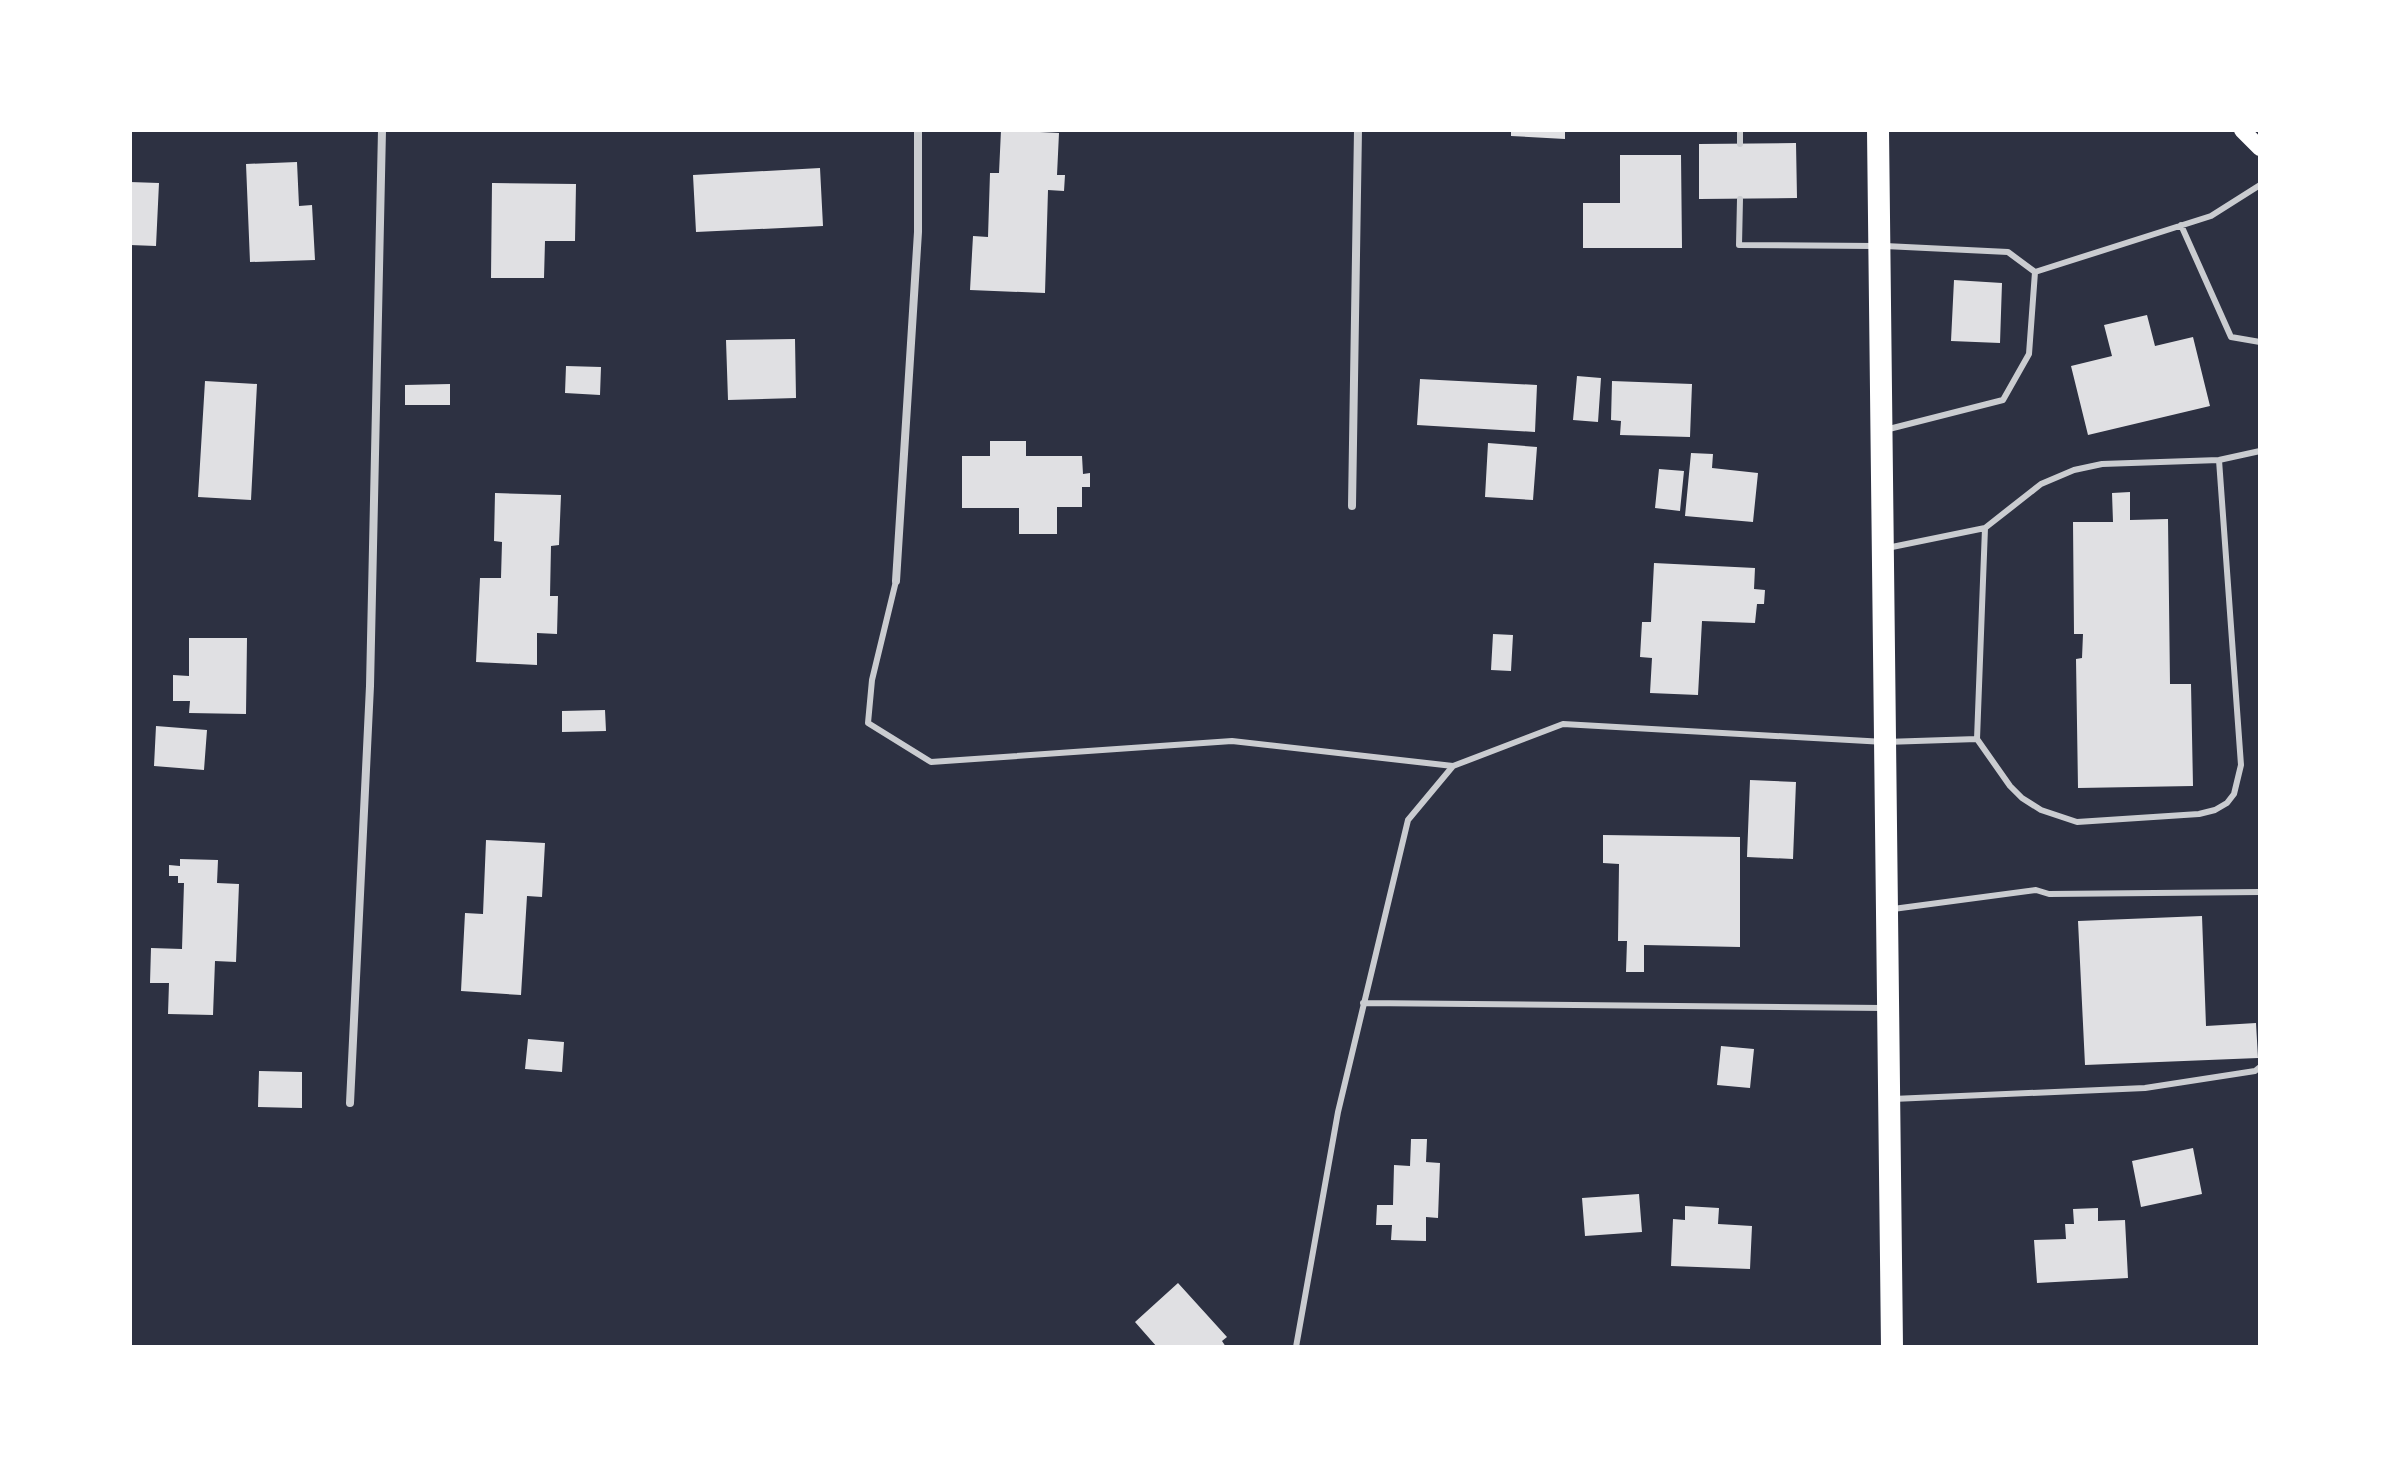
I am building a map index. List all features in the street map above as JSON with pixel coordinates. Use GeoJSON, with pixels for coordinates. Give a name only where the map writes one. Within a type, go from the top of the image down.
{"type":"FeatureCollection","features":[{"type":"Feature","properties":{"kind":"highway"},"geometry":{"type":"LineString","coordinates":[[1878,130],[1892,1347]]}},
{"type":"Feature","properties":{"kind":"main road"},"geometry":{"type":"LineString","coordinates":[[2242,130],[2260,148]]}},
{"type":"Feature","properties":{"kind":"street"},"geometry":{"type":"LineString","coordinates":[[350,1103],[370,686],[382,130]]}},
{"type":"Feature","properties":{"kind":"street"},"geometry":{"type":"LineString","coordinates":[[896,581],[918,232],[918,130]]}},
{"type":"Feature","properties":{"kind":"street"},"geometry":{"type":"LineString","coordinates":[[1352,506],[1358,130]]}},
{"type":"Feature","properties":{"kind":"lane"},"geometry":{"type":"LineString","coordinates":[[1740,130],[1740,144]]}},
{"type":"Feature","properties":{"kind":"lane"},"geometry":{"type":"LineString","coordinates":[[2035,272],[2211,216],[2260,185]]}},
{"type":"Feature","properties":{"kind":"lane"},"geometry":{"type":"LineString","coordinates":[[1740,199],[1739,245],[1879,246],[2008,252],[2035,272]]}},
{"type":"Feature","properties":{"kind":"lane"},"geometry":{"type":"LineString","coordinates":[[2181,225],[2231,337],[2260,342]]}},
{"type":"Feature","properties":{"kind":"lane"},"geometry":{"type":"LineString","coordinates":[[1882,431],[2003,400],[2029,354],[2035,272]]}},
{"type":"Feature","properties":{"kind":"lane"},"geometry":{"type":"LineString","coordinates":[[1883,549],[1985,528],[2041,484],[2074,470],[2102,464],[2219,460],[2260,451]]}},
{"type":"Feature","properties":{"kind":"lane"},"geometry":{"type":"LineString","coordinates":[[1985,528],[1977,739],[2010,786],[2041,810],[2077,822],[2138,820],[2215,810],[2234,794],[2241,765],[2219,460]]}},
{"type":"Feature","properties":{"kind":"lane"},"geometry":{"type":"LineString","coordinates":[[896,581],[872,680],[868,723],[931,762],[1232,741],[1453,766],[1563,724],[1885,742],[1977,739]]}},
{"type":"Feature","properties":{"kind":"lane"},"geometry":{"type":"LineString","coordinates":[[1296,1347],[1338,1112],[1408,820],[1453,766]]}},
{"type":"Feature","properties":{"kind":"lane"},"geometry":{"type":"LineString","coordinates":[[1887,910],[2036,890],[2049,894],[2260,892]]}},
{"type":"Feature","properties":{"kind":"lane"},"geometry":{"type":"LineString","coordinates":[[1363,1003],[1888,1008]]}},
{"type":"Feature","properties":{"kind":"lane"},"geometry":{"type":"LineString","coordinates":[[1889,1099],[2145,1088],[2255,1071],[2260,1067]]}},
{"type":"Feature","properties":{"kind":"building"},"geometry":{"type":"Polygon","coordinates":[[[1001,130],[1059,133],[1057,175],[1065,175],[1064,191],[1048,190],[1045,293],[970,290],[973,236],[988,237],[990,173],[999,173],[1001,130]]]}},
{"type":"Feature","properties":{"kind":"building"},"geometry":{"type":"Polygon","coordinates":[[[1511,130],[1565,130],[1565,139],[1511,136],[1511,130]]]}},
{"type":"Feature","properties":{"kind":"building"},"geometry":{"type":"Polygon","coordinates":[[[1796,143],[1797,198],[1699,199],[1699,144],[1796,143]]]}},
{"type":"Feature","properties":{"kind":"building"},"geometry":{"type":"Polygon","coordinates":[[[1620,155],[1681,155],[1682,248],[1583,248],[1583,203],[1620,203],[1620,155]]]}},
{"type":"Feature","properties":{"kind":"building"},"geometry":{"type":"Polygon","coordinates":[[[297,162],[299,206],[312,205],[315,260],[250,262],[246,164],[297,162]]]}},
{"type":"Feature","properties":{"kind":"building"},"geometry":{"type":"Polygon","coordinates":[[[820,168],[823,226],[696,232],[693,175],[820,168]]]}},
{"type":"Feature","properties":{"kind":"building"},"geometry":{"type":"Polygon","coordinates":[[[130,182],[159,183],[156,246],[130,245],[130,182]]]}},
{"type":"Feature","properties":{"kind":"building"},"geometry":{"type":"Polygon","coordinates":[[[492,183],[576,184],[575,241],[545,241],[544,278],[491,278],[492,183]]]}},
{"type":"Feature","properties":{"kind":"building"},"geometry":{"type":"Polygon","coordinates":[[[1954,280],[2002,283],[2000,343],[1951,341],[1954,280]]]}},
{"type":"Feature","properties":{"kind":"building"},"geometry":{"type":"Polygon","coordinates":[[[2147,315],[2155,346],[2193,337],[2210,406],[2088,435],[2071,366],[2112,356],[2104,325],[2147,315]]]}},
{"type":"Feature","properties":{"kind":"building"},"geometry":{"type":"Polygon","coordinates":[[[795,339],[796,398],[728,400],[726,340],[795,339]]]}},
{"type":"Feature","properties":{"kind":"building"},"geometry":{"type":"Polygon","coordinates":[[[566,366],[601,367],[600,395],[565,393],[566,366]]]}},
{"type":"Feature","properties":{"kind":"building"},"geometry":{"type":"Polygon","coordinates":[[[1577,376],[1601,378],[1598,422],[1573,420],[1577,376]]]}},
{"type":"Feature","properties":{"kind":"building"},"geometry":{"type":"Polygon","coordinates":[[[1420,379],[1537,385],[1535,432],[1417,425],[1420,379]]]}},
{"type":"Feature","properties":{"kind":"building"},"geometry":{"type":"Polygon","coordinates":[[[205,381],[257,384],[251,500],[198,497],[205,381]]]}},
{"type":"Feature","properties":{"kind":"building"},"geometry":{"type":"Polygon","coordinates":[[[1612,381],[1692,384],[1690,437],[1620,435],[1621,421],[1611,420],[1612,381]]]}},
{"type":"Feature","properties":{"kind":"building"},"geometry":{"type":"Polygon","coordinates":[[[450,384],[450,405],[405,405],[405,385],[450,384]]]}},
{"type":"Feature","properties":{"kind":"building"},"geometry":{"type":"Polygon","coordinates":[[[990,441],[1026,441],[1026,456],[1082,456],[1083,474],[1090,473],[1090,487],[1082,487],[1082,507],[1057,507],[1057,534],[1019,534],[1019,508],[962,508],[962,456],[990,456],[990,441]]]}},
{"type":"Feature","properties":{"kind":"building"},"geometry":{"type":"Polygon","coordinates":[[[1488,443],[1537,447],[1533,500],[1485,497],[1488,443]]]}},
{"type":"Feature","properties":{"kind":"building"},"geometry":{"type":"Polygon","coordinates":[[[1691,453],[1713,454],[1712,468],[1758,473],[1753,522],[1685,516],[1691,453]]]}},
{"type":"Feature","properties":{"kind":"building"},"geometry":{"type":"Polygon","coordinates":[[[1659,469],[1684,471],[1680,511],[1655,508],[1659,469]]]}},
{"type":"Feature","properties":{"kind":"building"},"geometry":{"type":"Polygon","coordinates":[[[2130,492],[2130,520],[2168,519],[2170,684],[2191,684],[2193,786],[2078,788],[2076,659],[2082,658],[2083,634],[2074,634],[2073,522],[2113,522],[2112,493],[2130,492]]]}},
{"type":"Feature","properties":{"kind":"building"},"geometry":{"type":"Polygon","coordinates":[[[495,493],[561,495],[559,545],[551,546],[550,596],[558,596],[557,634],[537,633],[537,665],[476,662],[480,578],[501,578],[502,542],[494,541],[495,493]]]}},
{"type":"Feature","properties":{"kind":"building"},"geometry":{"type":"Polygon","coordinates":[[[1654,563],[1755,568],[1754,589],[1765,590],[1764,604],[1757,604],[1755,623],[1702,621],[1698,695],[1650,693],[1652,658],[1640,657],[1642,622],[1651,622],[1654,563]]]}},
{"type":"Feature","properties":{"kind":"building"},"geometry":{"type":"Polygon","coordinates":[[[1493,634],[1513,635],[1511,671],[1491,670],[1493,634]]]}},
{"type":"Feature","properties":{"kind":"building"},"geometry":{"type":"Polygon","coordinates":[[[189,638],[247,638],[246,714],[189,713],[190,701],[173,701],[173,675],[189,676],[189,638]]]}},
{"type":"Feature","properties":{"kind":"building"},"geometry":{"type":"Polygon","coordinates":[[[605,710],[606,731],[562,732],[562,711],[605,710]]]}},
{"type":"Feature","properties":{"kind":"building"},"geometry":{"type":"Polygon","coordinates":[[[156,726],[207,730],[204,770],[154,766],[156,726]]]}},
{"type":"Feature","properties":{"kind":"building"},"geometry":{"type":"Polygon","coordinates":[[[1750,780],[1796,782],[1793,859],[1747,857],[1750,780]]]}},
{"type":"Feature","properties":{"kind":"building"},"geometry":{"type":"Polygon","coordinates":[[[1603,835],[1740,837],[1740,947],[1644,945],[1644,972],[1626,972],[1627,941],[1618,941],[1619,864],[1603,863],[1603,835]]]}},
{"type":"Feature","properties":{"kind":"building"},"geometry":{"type":"Polygon","coordinates":[[[486,840],[545,843],[542,897],[527,896],[521,995],[461,991],[465,913],[483,914],[486,840]]]}},
{"type":"Feature","properties":{"kind":"building"},"geometry":{"type":"Polygon","coordinates":[[[180,859],[218,860],[217,883],[239,884],[236,962],[215,961],[213,1015],[168,1014],[169,983],[150,983],[151,948],[182,949],[184,883],[178,883],[178,876],[169,876],[169,865],[180,866],[180,859]]]}},
{"type":"Feature","properties":{"kind":"building"},"geometry":{"type":"Polygon","coordinates":[[[2202,916],[2206,1026],[2256,1023],[2258,1058],[2085,1065],[2078,921],[2202,916]]]}},
{"type":"Feature","properties":{"kind":"building"},"geometry":{"type":"Polygon","coordinates":[[[528,1039],[564,1042],[562,1072],[525,1069],[528,1039]]]}},
{"type":"Feature","properties":{"kind":"building"},"geometry":{"type":"Polygon","coordinates":[[[1721,1046],[1754,1049],[1750,1088],[1717,1085],[1721,1046]]]}},
{"type":"Feature","properties":{"kind":"building"},"geometry":{"type":"Polygon","coordinates":[[[259,1071],[302,1072],[302,1108],[258,1107],[259,1071]]]}},
{"type":"Feature","properties":{"kind":"building"},"geometry":{"type":"Polygon","coordinates":[[[1411,1139],[1427,1139],[1426,1162],[1440,1163],[1438,1218],[1426,1217],[1426,1241],[1391,1240],[1392,1225],[1376,1225],[1377,1205],[1393,1205],[1394,1165],[1410,1166],[1411,1139]]]}},
{"type":"Feature","properties":{"kind":"building"},"geometry":{"type":"Polygon","coordinates":[[[2193,1148],[2202,1194],[2141,1207],[2132,1161],[2193,1148]]]}},
{"type":"Feature","properties":{"kind":"building"},"geometry":{"type":"Polygon","coordinates":[[[1639,1194],[1642,1232],[1585,1236],[1582,1198],[1639,1194]]]}},
{"type":"Feature","properties":{"kind":"building"},"geometry":{"type":"Polygon","coordinates":[[[1685,1206],[1719,1208],[1718,1224],[1752,1226],[1750,1269],[1671,1266],[1673,1219],[1685,1220],[1685,1206]]]}},
{"type":"Feature","properties":{"kind":"building"},"geometry":{"type":"Polygon","coordinates":[[[2098,1208],[2098,1221],[2125,1220],[2128,1278],[2037,1283],[2034,1240],[2066,1239],[2065,1224],[2074,1224],[2073,1209],[2098,1208]]]}},
{"type":"Feature","properties":{"kind":"building"},"geometry":{"type":"Polygon","coordinates":[[[1178,1283],[1227,1337],[1222,1341],[1226,1347],[1157,1347],[1135,1322],[1178,1283]]]}}]}
